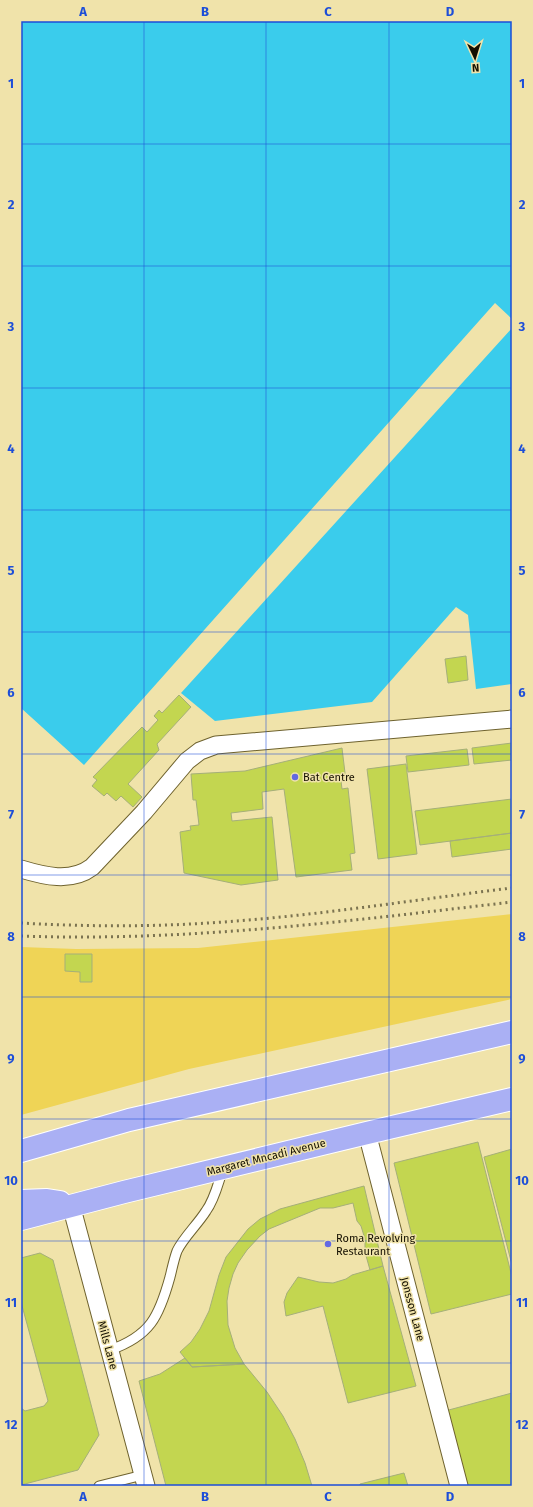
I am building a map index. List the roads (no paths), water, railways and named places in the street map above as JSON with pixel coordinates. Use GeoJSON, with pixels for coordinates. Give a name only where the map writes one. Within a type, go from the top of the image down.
{"type":"FeatureCollection","features":[{"type":"Feature","properties":{"kind":"main road"},"geometry":{"type":"LineString","coordinates":[[21,1151],[129,1120],[512,1032]]}},
{"type":"Feature","properties":{"kind":"main road","name":"Margaret Mncadi Avenue"},"geometry":{"type":"LineString","coordinates":[[21,1219],[71,1205],[512,1099]]}},
{"type":"Feature","properties":{"kind":"main road"},"geometry":{"type":"LineString","coordinates":[[21,1201],[47,1200],[71,1205]]}},
{"type":"Feature","properties":{"kind":"street"},"geometry":{"type":"LineString","coordinates":[[21,869],[60,877],[79,875],[87,871],[144,812],[187,761],[200,751],[216,745],[512,719]]}},
{"type":"Feature","properties":{"kind":"street","name":"Jonsson Lane"},"geometry":{"type":"LineString","coordinates":[[367,1133],[459,1486]]}},
{"type":"Feature","properties":{"kind":"street","name":"Mills Lane"},"geometry":{"type":"LineString","coordinates":[[71,1205],[144,1480]]}},
{"type":"Feature","properties":{"kind":"lane"},"geometry":{"type":"LineString","coordinates":[[110,1350],[140,1336],[153,1320],[165,1295],[177,1250],[207,1211],[213,1199],[223,1168]]}},
{"type":"Feature","properties":{"kind":"lane"},"geometry":{"type":"LineString","coordinates":[[99,1486],[144,1480]]}},
{"type":"Feature","properties":{"kind":"water"},"geometry":{"type":"Polygon","coordinates":[[[21,21],[512,21],[512,319],[495,303],[84,765],[21,708],[21,21]]]}},
{"type":"Feature","properties":{"kind":"water"},"geometry":{"type":"Polygon","coordinates":[[[512,328],[512,684],[476,689],[468,615],[456,607],[372,702],[215,721],[181,693],[512,328]]]}},
{"type":"Feature","properties":{"kind":"railway"},"geometry":{"type":"LineString","coordinates":[[21,923],[128,926],[209,923],[305,914],[512,888]]}},
{"type":"Feature","properties":{"kind":"railway"},"geometry":{"type":"LineString","coordinates":[[21,936],[83,937],[206,933],[329,923],[512,902]]}},
{"type":"Feature","properties":{"kind":"place","name":"Bat Centre"},"geometry":{"type":"Point","coordinates":[295,777]}},
{"type":"Feature","properties":{"kind":"place","name":"Roma Revolving Restaurant"},"geometry":{"type":"Point","coordinates":[328,1244]}}]}
